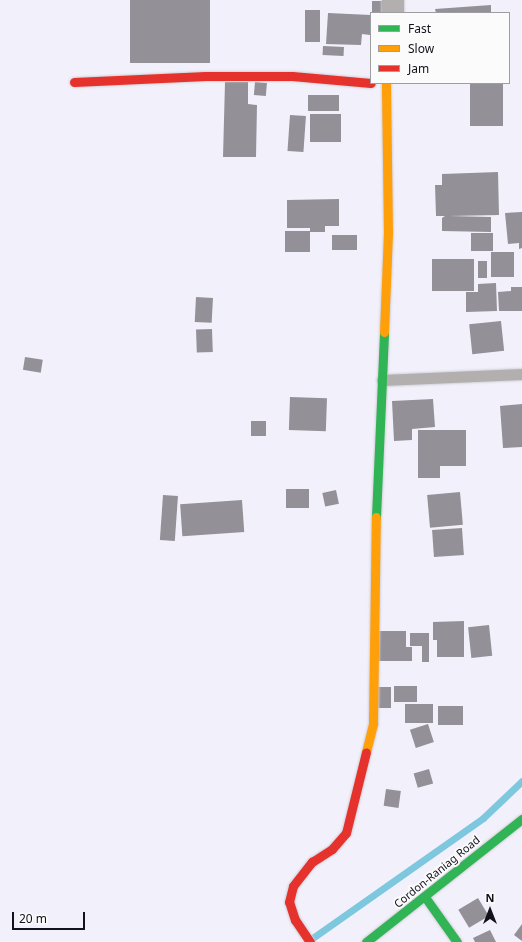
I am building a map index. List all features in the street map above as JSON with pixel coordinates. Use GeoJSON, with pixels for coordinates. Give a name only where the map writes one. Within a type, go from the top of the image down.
{"type":"FeatureCollection","features":[{"type":"Feature","properties":{"kind":"street"},"geometry":{"type":"LineString","coordinates":[[393,0],[393,12]]}},
{"type":"Feature","properties":{"kind":"street"},"geometry":{"type":"LineString","coordinates":[[74,82],[206,76],[292,76],[370,82]]}},
{"type":"Feature","properties":{"kind":"street"},"geometry":{"type":"LineString","coordinates":[[310,942],[295,920],[289,902],[290,896],[293,886],[312,862],[332,849],[346,833],[373,723],[374,540],[388,232],[379,84]]}},
{"type":"Feature","properties":{"kind":"street","name":"Cordon-Raniag Road"},"geometry":{"type":"LineString","coordinates":[[366,942],[522,819]]}},
{"type":"Feature","properties":{"kind":"street"},"geometry":{"type":"LineString","coordinates":[[425,897],[457,942]]}},
{"type":"Feature","properties":{"kind":"lane"},"geometry":{"type":"LineString","coordinates":[[382,380],[522,374]]}},
{"type":"Feature","properties":{"kind":"building"},"geometry":{"type":"Polygon","coordinates":[[[130,0],[210,0],[210,63],[130,63],[130,0]]]}},
{"type":"Feature","properties":{"kind":"building"},"geometry":{"type":"Polygon","coordinates":[[[372,1],[387,1],[387,12],[372,12],[372,1]]]}},
{"type":"Feature","properties":{"kind":"building"},"geometry":{"type":"Polygon","coordinates":[[[491,5],[491,12],[436,12],[435,9],[491,5]]]}},
{"type":"Feature","properties":{"kind":"building"},"geometry":{"type":"Polygon","coordinates":[[[305,10],[320,10],[320,42],[305,42],[305,10]]]}},
{"type":"Feature","properties":{"kind":"building"},"geometry":{"type":"Polygon","coordinates":[[[328,13],[370,15],[370,35],[362,34],[361,45],[326,44],[328,13]]]}},
{"type":"Feature","properties":{"kind":"building"},"geometry":{"type":"Polygon","coordinates":[[[323,46],[344,47],[344,56],[323,55],[323,46]]]}},
{"type":"Feature","properties":{"kind":"building"},"geometry":{"type":"Polygon","coordinates":[[[225,82],[248,82],[248,104],[257,105],[256,157],[223,157],[225,82]]]}},
{"type":"Feature","properties":{"kind":"building"},"geometry":{"type":"Polygon","coordinates":[[[255,82],[267,83],[266,96],[254,95],[255,82]]]}},
{"type":"Feature","properties":{"kind":"building"},"geometry":{"type":"Polygon","coordinates":[[[470,84],[503,84],[503,126],[470,126],[470,84]]]}},
{"type":"Feature","properties":{"kind":"building"},"geometry":{"type":"Polygon","coordinates":[[[308,95],[339,95],[339,111],[308,111],[308,95]]]}},
{"type":"Feature","properties":{"kind":"building"},"geometry":{"type":"Polygon","coordinates":[[[310,114],[341,114],[341,142],[310,142],[310,114]]]}},
{"type":"Feature","properties":{"kind":"building"},"geometry":{"type":"Polygon","coordinates":[[[290,115],[306,116],[303,152],[287,151],[290,115]]]}},
{"type":"Feature","properties":{"kind":"building"},"geometry":{"type":"Polygon","coordinates":[[[498,172],[499,215],[449,216],[491,217],[491,232],[442,231],[442,218],[445,216],[436,216],[435,185],[442,185],[442,174],[498,172]]]}},
{"type":"Feature","properties":{"kind":"building"},"geometry":{"type":"Polygon","coordinates":[[[339,199],[339,226],[325,226],[325,232],[310,232],[310,252],[285,252],[285,231],[310,231],[310,228],[287,228],[287,200],[339,199]]]}},
{"type":"Feature","properties":{"kind":"building"},"geometry":{"type":"Polygon","coordinates":[[[522,212],[522,248],[519,249],[519,243],[508,244],[505,213],[522,212]]]}},
{"type":"Feature","properties":{"kind":"building"},"geometry":{"type":"Polygon","coordinates":[[[471,233],[493,233],[493,251],[471,251],[471,233]]]}},
{"type":"Feature","properties":{"kind":"building"},"geometry":{"type":"Polygon","coordinates":[[[332,235],[357,235],[357,250],[332,250],[332,235]]]}},
{"type":"Feature","properties":{"kind":"building"},"geometry":{"type":"Polygon","coordinates":[[[491,252],[514,252],[514,277],[491,277],[491,252]]]}},
{"type":"Feature","properties":{"kind":"building"},"geometry":{"type":"Polygon","coordinates":[[[432,259],[474,259],[474,291],[432,291],[432,259]]]}},
{"type":"Feature","properties":{"kind":"building"},"geometry":{"type":"Polygon","coordinates":[[[478,261],[487,261],[487,278],[478,278],[478,261]]]}},
{"type":"Feature","properties":{"kind":"building"},"geometry":{"type":"Polygon","coordinates":[[[496,283],[497,311],[466,312],[466,292],[478,292],[478,284],[496,283]]]}},
{"type":"Feature","properties":{"kind":"building"},"geometry":{"type":"Polygon","coordinates":[[[511,287],[522,287],[522,311],[499,311],[498,292],[511,291],[511,287]]]}},
{"type":"Feature","properties":{"kind":"building"},"geometry":{"type":"Polygon","coordinates":[[[196,297],[213,298],[212,323],[195,322],[196,297]]]}},
{"type":"Feature","properties":{"kind":"building"},"geometry":{"type":"Polygon","coordinates":[[[501,321],[504,351],[472,354],[469,324],[501,321]]]}},
{"type":"Feature","properties":{"kind":"building"},"geometry":{"type":"Polygon","coordinates":[[[212,329],[213,352],[197,353],[196,330],[212,329]]]}},
{"type":"Feature","properties":{"kind":"building"},"geometry":{"type":"Polygon","coordinates":[[[25,357],[43,360],[41,373],[23,370],[25,357]]]}},
{"type":"Feature","properties":{"kind":"building"},"geometry":{"type":"Polygon","coordinates":[[[290,397],[327,398],[326,431],[289,430],[290,397]]]}},
{"type":"Feature","properties":{"kind":"building"},"geometry":{"type":"Polygon","coordinates":[[[433,399],[435,427],[412,429],[412,440],[394,441],[392,401],[433,399]]]}},
{"type":"Feature","properties":{"kind":"building"},"geometry":{"type":"Polygon","coordinates":[[[522,404],[522,447],[503,448],[500,406],[522,404]]]}},
{"type":"Feature","properties":{"kind":"building"},"geometry":{"type":"Polygon","coordinates":[[[251,421],[266,421],[266,436],[251,436],[251,421]]]}},
{"type":"Feature","properties":{"kind":"building"},"geometry":{"type":"Polygon","coordinates":[[[418,430],[466,430],[466,466],[440,466],[440,478],[418,478],[418,430]]]}},
{"type":"Feature","properties":{"kind":"building"},"geometry":{"type":"Polygon","coordinates":[[[286,489],[309,489],[309,508],[286,508],[286,489]]]}},
{"type":"Feature","properties":{"kind":"building"},"geometry":{"type":"Polygon","coordinates":[[[336,490],[339,504],[325,507],[322,493],[336,490]]]}},
{"type":"Feature","properties":{"kind":"building"},"geometry":{"type":"Polygon","coordinates":[[[460,492],[463,525],[430,528],[427,495],[460,492]]]}},
{"type":"Feature","properties":{"kind":"building"},"geometry":{"type":"Polygon","coordinates":[[[163,495],[178,496],[175,541],[160,540],[163,495]]]}},
{"type":"Feature","properties":{"kind":"building"},"geometry":{"type":"Polygon","coordinates":[[[242,500],[244,532],[182,536],[180,504],[242,500]]]}},
{"type":"Feature","properties":{"kind":"building"},"geometry":{"type":"Polygon","coordinates":[[[462,528],[464,555],[434,557],[432,530],[462,528]]]}},
{"type":"Feature","properties":{"kind":"building"},"geometry":{"type":"Polygon","coordinates":[[[464,621],[464,657],[437,657],[437,640],[433,640],[433,622],[464,621]]]}},
{"type":"Feature","properties":{"kind":"building"},"geometry":{"type":"Polygon","coordinates":[[[489,625],[492,656],[471,658],[468,627],[489,625]]]}},
{"type":"Feature","properties":{"kind":"building"},"geometry":{"type":"Polygon","coordinates":[[[378,631],[406,631],[406,647],[412,647],[412,661],[378,661],[378,631]]]}},
{"type":"Feature","properties":{"kind":"building"},"geometry":{"type":"Polygon","coordinates":[[[410,633],[429,633],[429,662],[422,662],[422,646],[410,646],[410,633]]]}},
{"type":"Feature","properties":{"kind":"building"},"geometry":{"type":"Polygon","coordinates":[[[394,686],[417,686],[417,702],[394,702],[394,686]]]}},
{"type":"Feature","properties":{"kind":"building"},"geometry":{"type":"Polygon","coordinates":[[[377,687],[391,687],[391,708],[377,708],[377,687]]]}},
{"type":"Feature","properties":{"kind":"building"},"geometry":{"type":"Polygon","coordinates":[[[405,704],[433,704],[433,723],[405,723],[405,704]]]}},
{"type":"Feature","properties":{"kind":"building"},"geometry":{"type":"Polygon","coordinates":[[[438,706],[463,706],[463,725],[438,725],[438,706]]]}},
{"type":"Feature","properties":{"kind":"building"},"geometry":{"type":"Polygon","coordinates":[[[428,724],[434,742],[416,748],[410,730],[428,724]]]}},
{"type":"Feature","properties":{"kind":"building"},"geometry":{"type":"Polygon","coordinates":[[[429,769],[433,783],[418,788],[414,773],[429,769]]]}},
{"type":"Feature","properties":{"kind":"building"},"geometry":{"type":"Polygon","coordinates":[[[386,789],[401,791],[398,808],[384,806],[386,789]]]}},
{"type":"Feature","properties":{"kind":"building"},"geometry":{"type":"Polygon","coordinates":[[[478,898],[489,916],[469,928],[458,910],[478,898]]]}},
{"type":"Feature","properties":{"kind":"building"},"geometry":{"type":"Polygon","coordinates":[[[522,924],[522,941],[514,935],[522,924]]]}},
{"type":"Feature","properties":{"kind":"building"},"geometry":{"type":"Polygon","coordinates":[[[490,930],[496,942],[475,942],[473,938],[490,930]]]}},
{"type":"Feature","properties":{"kind":"waterway"},"geometry":{"type":"LineString","coordinates":[[311,939],[483,818],[522,781]]}},
{"type":"Feature","properties":{"kind":"traffic: fast"},"geometry":{"type":"LineString","coordinates":[[376,517],[384,332]]}},
{"type":"Feature","properties":{"kind":"traffic: fast"},"geometry":{"type":"LineString","coordinates":[[366,942],[522,819]]}},
{"type":"Feature","properties":{"kind":"traffic: fast"},"geometry":{"type":"LineString","coordinates":[[425,897],[457,942]]}},
{"type":"Feature","properties":{"kind":"traffic: slow"},"geometry":{"type":"LineString","coordinates":[[384,332],[388,232],[386,84]]}},
{"type":"Feature","properties":{"kind":"traffic: slow"},"geometry":{"type":"LineString","coordinates":[[366,752],[373,723],[376,517]]}},
{"type":"Feature","properties":{"kind":"traffic: jam"},"geometry":{"type":"LineString","coordinates":[[74,82],[206,76],[292,76],[370,83]]}},
{"type":"Feature","properties":{"kind":"traffic: jam"},"geometry":{"type":"LineString","coordinates":[[310,942],[295,920],[289,902],[293,886],[312,862],[332,849],[346,833],[366,752]]}}]}
